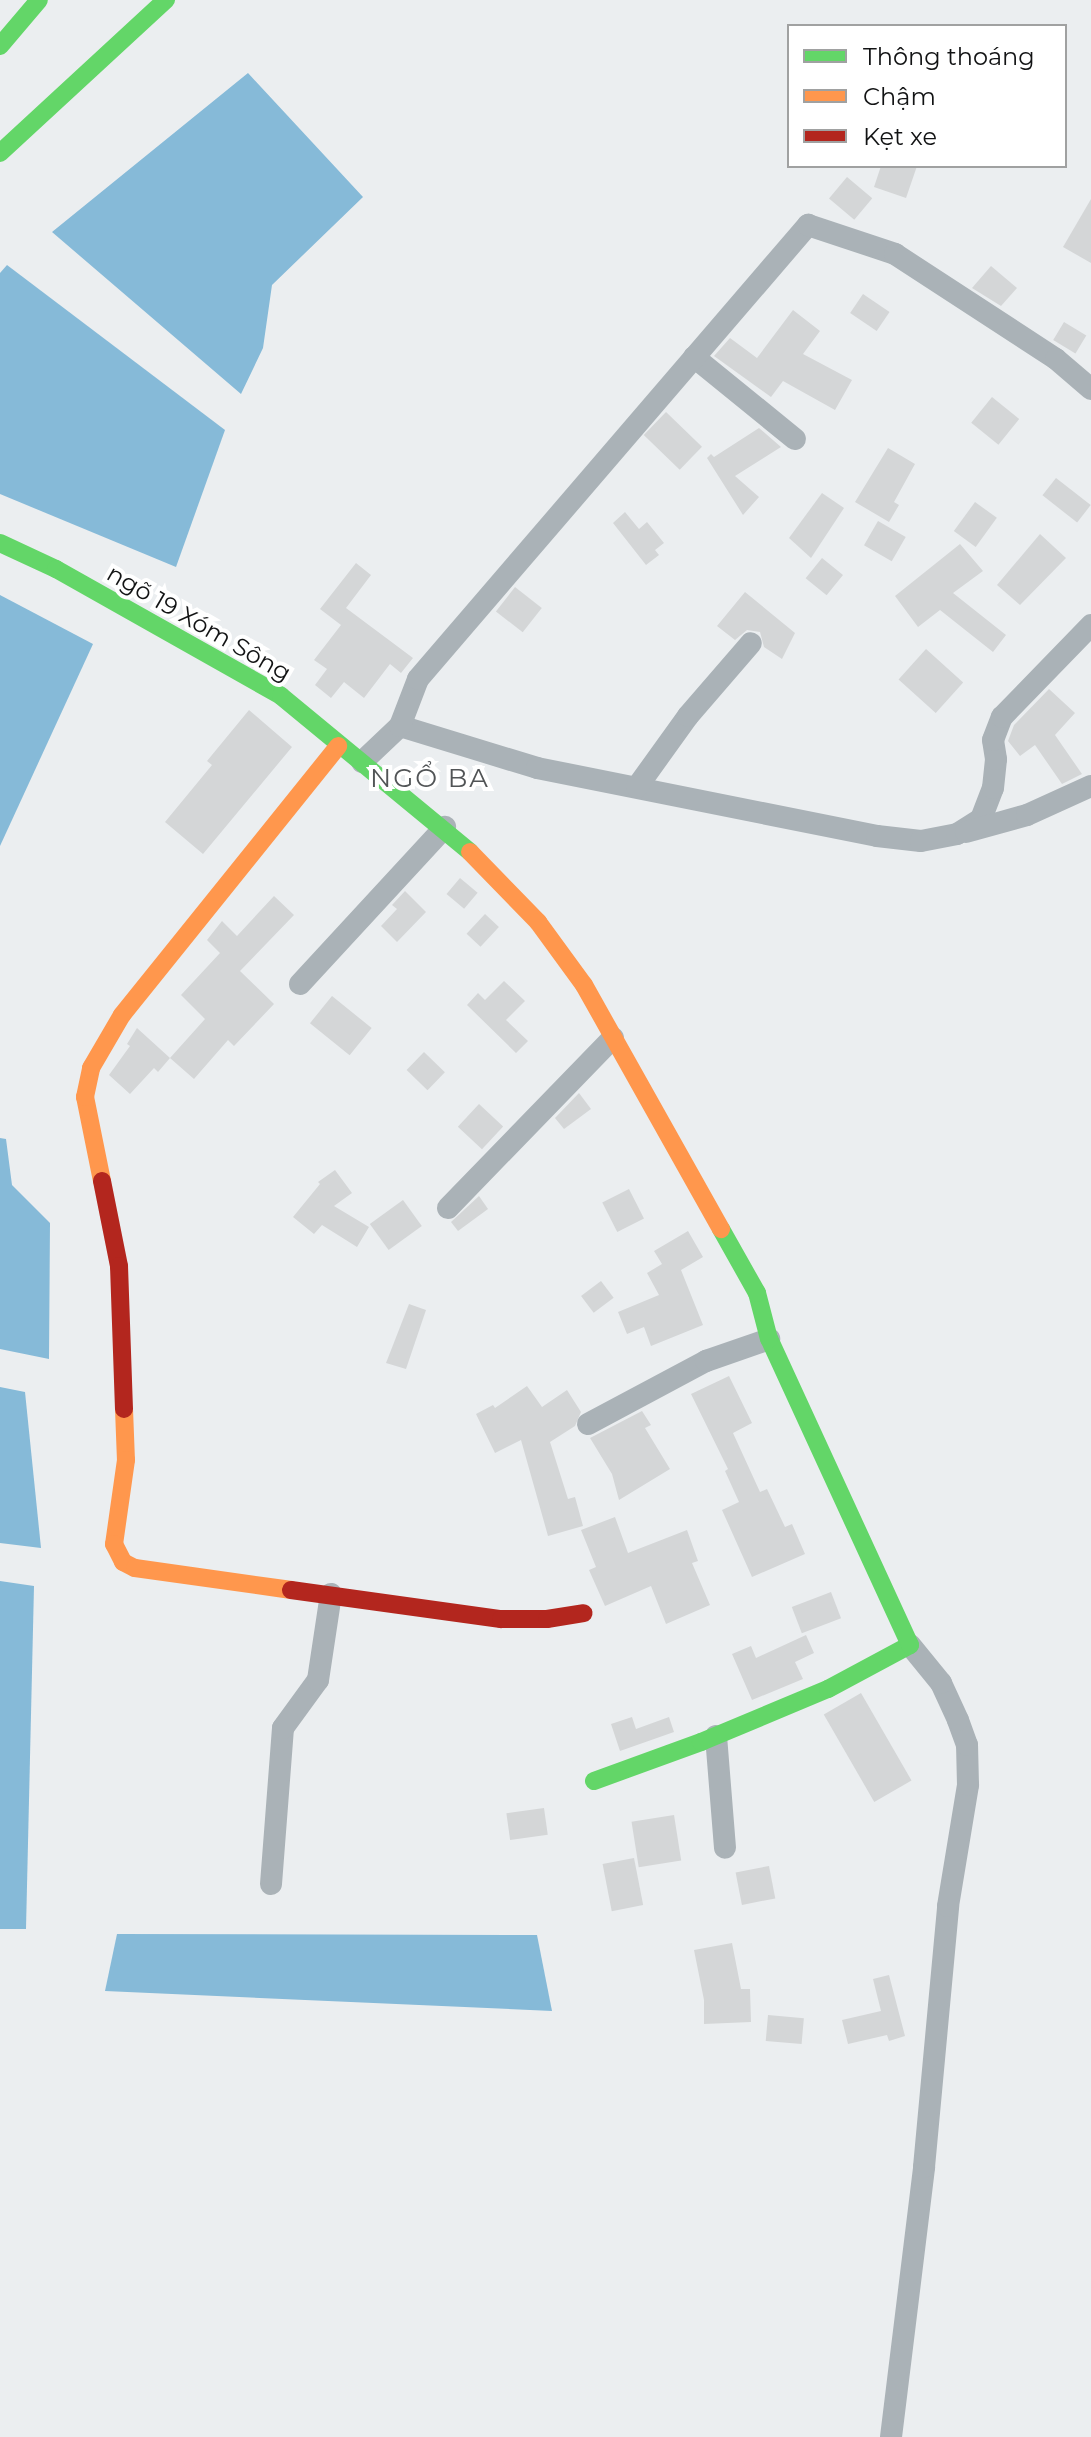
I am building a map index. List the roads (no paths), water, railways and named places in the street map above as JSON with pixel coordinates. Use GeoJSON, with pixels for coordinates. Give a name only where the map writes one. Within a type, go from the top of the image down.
{"type":"FeatureCollection","features":[{"type":"Feature","properties":{"kind":"street"},"geometry":{"type":"LineString","coordinates":[[0,31],[38,0]]}},
{"type":"Feature","properties":{"kind":"street"},"geometry":{"type":"LineString","coordinates":[[0,46],[38,0]]}},
{"type":"Feature","properties":{"kind":"street"},"geometry":{"type":"LineString","coordinates":[[0,153],[166,0]]}},
{"type":"Feature","properties":{"kind":"street"},"geometry":{"type":"LineString","coordinates":[[362,762],[400,726],[418,679],[808,225],[895,254],[1056,359],[1091,389]]}},
{"type":"Feature","properties":{"kind":"street"},"geometry":{"type":"LineString","coordinates":[[694,357],[795,439]]}},
{"type":"Feature","properties":{"kind":"street","name":"ngõ 19 Xóm Sông"},"geometry":{"type":"LineString","coordinates":[[0,543],[56,569],[281,696],[338,746],[445,827],[538,922],[584,985],[757,1293],[769,1339],[910,1645]]}},
{"type":"Feature","properties":{"kind":"street"},"geometry":{"type":"LineString","coordinates":[[957,834],[981,819],[988,807],[996,759],[993,740],[1002,717],[1091,625]]}},
{"type":"Feature","properties":{"kind":"street"},"geometry":{"type":"LineString","coordinates":[[637,787],[688,716],[751,643]]}},
{"type":"Feature","properties":{"kind":"street"},"geometry":{"type":"LineString","coordinates":[[400,726],[537,768],[877,836],[921,841],[1027,815],[1091,786]]}},
{"type":"Feature","properties":{"kind":"street"},"geometry":{"type":"LineString","coordinates":[[338,746],[218,891],[122,1015],[91,1068],[85,1097],[119,1266],[126,1460],[114,1544],[119,1558],[135,1568],[501,1619],[547,1619],[584,1613]]}},
{"type":"Feature","properties":{"kind":"street"},"geometry":{"type":"LineString","coordinates":[[300,984],[445,827]]}},
{"type":"Feature","properties":{"kind":"street"},"geometry":{"type":"LineString","coordinates":[[448,1208],[613,1038]]}},
{"type":"Feature","properties":{"kind":"street"},"geometry":{"type":"LineString","coordinates":[[588,1424],[706,1361],[769,1339]]}},
{"type":"Feature","properties":{"kind":"street"},"geometry":{"type":"LineString","coordinates":[[271,1884],[283,1728],[318,1680],[331,1594]]}},
{"type":"Feature","properties":{"kind":"street"},"geometry":{"type":"LineString","coordinates":[[594,1781],[716,1736],[828,1689],[910,1645],[941,1683],[958,1720],[967,1745],[968,1785],[948,1906],[924,2167],[891,2437]]}},
{"type":"Feature","properties":{"kind":"street"},"geometry":{"type":"LineString","coordinates":[[716,1736],[725,1848]]}},
{"type":"Feature","properties":{"kind":"water"},"geometry":{"type":"Polygon","coordinates":[[[248,73],[363,197],[272,285],[263,348],[241,394],[52,232],[248,73]]]}},
{"type":"Feature","properties":{"kind":"water"},"geometry":{"type":"Polygon","coordinates":[[[7,265],[225,430],[176,567],[0,494],[0,273],[7,265]]]}},
{"type":"Feature","properties":{"kind":"water"},"geometry":{"type":"Polygon","coordinates":[[[0,595],[93,644],[0,846],[0,595]]]}},
{"type":"Feature","properties":{"kind":"water"},"geometry":{"type":"Polygon","coordinates":[[[0,1138],[6,1139],[12,1185],[50,1223],[49,1359],[0,1349],[0,1138]]]}},
{"type":"Feature","properties":{"kind":"water"},"geometry":{"type":"Polygon","coordinates":[[[0,1387],[25,1392],[41,1548],[0,1543],[0,1387]]]}},
{"type":"Feature","properties":{"kind":"water"},"geometry":{"type":"Polygon","coordinates":[[[0,1581],[34,1586],[26,1929],[0,1929],[0,1581]]]}},
{"type":"Feature","properties":{"kind":"water"},"geometry":{"type":"Polygon","coordinates":[[[117,1934],[537,1935],[552,2011],[105,1991],[117,1934]]]}},
{"type":"Feature","properties":{"kind":"district","name":"NGỔ BA"},"geometry":{"type":"Point","coordinates":[430,779]}}]}
